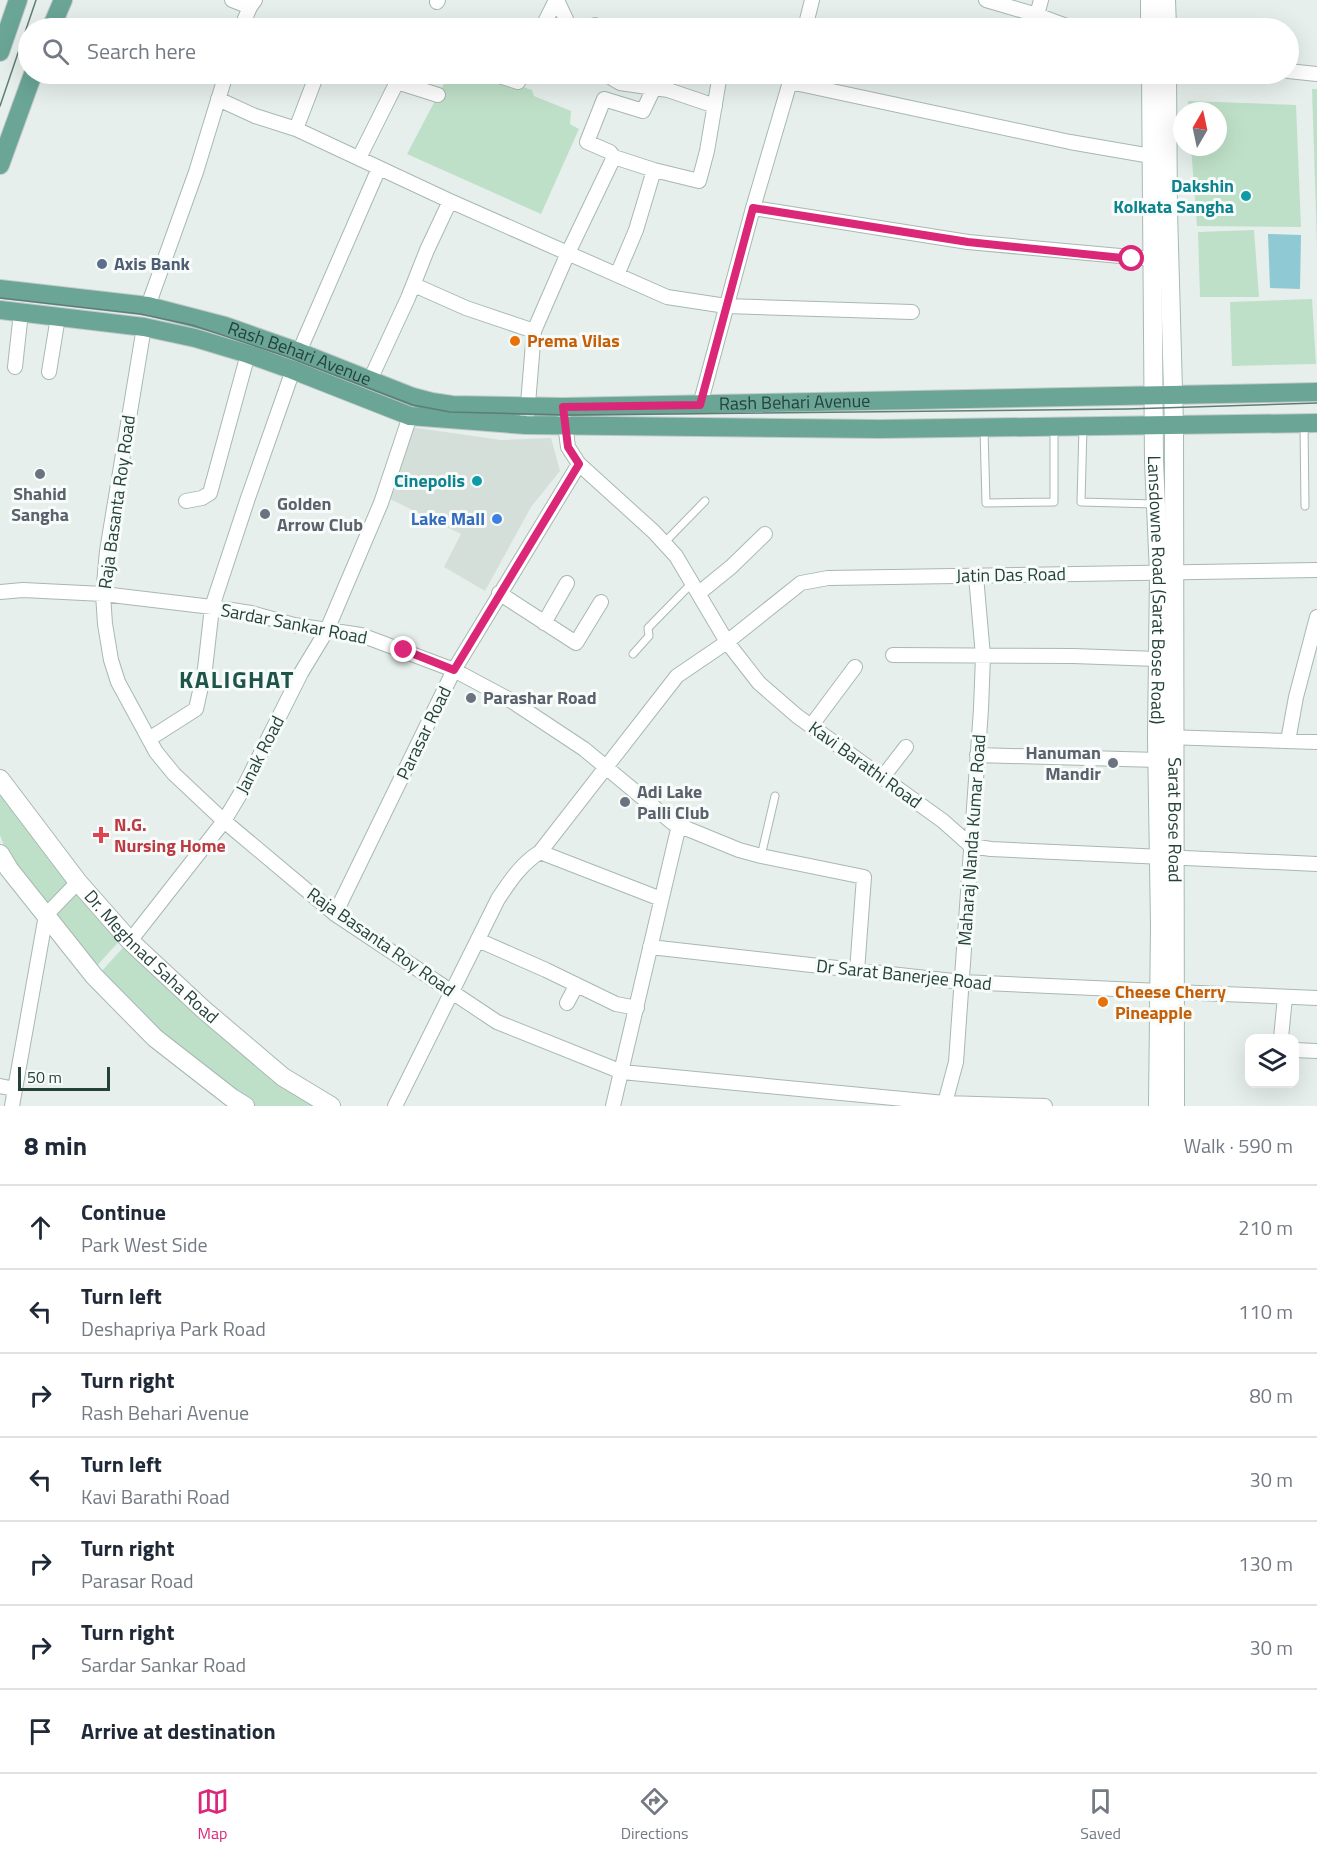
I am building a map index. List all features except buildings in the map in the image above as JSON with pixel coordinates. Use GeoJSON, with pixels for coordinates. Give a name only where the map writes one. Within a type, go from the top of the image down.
{"type":"FeatureCollection","features":[{"type":"Feature","properties":{"kind":"main road"},"geometry":{"type":"LineString","coordinates":[[0,52],[18,0]]}},
{"type":"Feature","properties":{"kind":"main road"},"geometry":{"type":"LineString","coordinates":[[55,18],[63,0]]}},
{"type":"Feature","properties":{"kind":"main road"},"geometry":{"type":"LineString","coordinates":[[1150,0],[1150,18]]}},
{"type":"Feature","properties":{"kind":"main road"},"geometry":{"type":"LineString","coordinates":[[1166,0],[1167,18]]}},
{"type":"Feature","properties":{"kind":"main road"},"geometry":{"type":"LineString","coordinates":[[0,165],[29,84]]}},
{"type":"Feature","properties":{"kind":"main road","name":"Lansdowne Road (Sarat Bose Road)"},"geometry":{"type":"LineString","coordinates":[[1151,84],[1155,504],[1166,573],[1157,659],[1166,737],[1158,760],[1168,857]]}},
{"type":"Feature","properties":{"kind":"main road"},"geometry":{"type":"LineString","coordinates":[[1167,84],[1174,426]]}},
{"type":"Feature","properties":{"kind":"main road","name":"Rash Behari Avenue"},"geometry":{"type":"LineString","coordinates":[[0,289],[148,306],[225,326],[432,402],[452,405],[563,407],[700,405],[1317,392]]}},
{"type":"Feature","properties":{"kind":"main road","name":"Rash Behari Avenue"},"geometry":{"type":"LineString","coordinates":[[0,310],[144,327],[195,338],[293,370],[411,416],[526,425],[880,429],[1310,423]]}},
{"type":"Feature","properties":{"kind":"main road"},"geometry":{"type":"LineString","coordinates":[[879,402],[880,429]]}},
{"type":"Feature","properties":{"kind":"main road","name":"Sarat Bose Road"},"geometry":{"type":"LineString","coordinates":[[1174,426],[1166,573],[1166,737],[1167,992],[1175,1106]]}},
{"type":"Feature","properties":{"kind":"main road","name":"Dr. Meghnad Saha Road"},"geometry":{"type":"LineString","coordinates":[[0,779],[78,882],[130,941],[203,1009],[283,1077],[331,1106]]}},
{"type":"Feature","properties":{"kind":"main road"},"geometry":{"type":"LineString","coordinates":[[0,854],[94,976],[155,1038],[245,1106]]}},
{"type":"Feature","properties":{"kind":"main road"},"geometry":{"type":"LineString","coordinates":[[1158,1106],[1167,992]]}},
{"type":"Feature","properties":{"kind":"street"},"geometry":{"type":"LineString","coordinates":[[232,0],[252,4],[246,18]]}},
{"type":"Feature","properties":{"kind":"street"},"geometry":{"type":"LineString","coordinates":[[547,18],[556,0]]}},
{"type":"Feature","properties":{"kind":"street"},"geometry":{"type":"LineString","coordinates":[[556,0],[565,18]]}},
{"type":"Feature","properties":{"kind":"street"},"geometry":{"type":"LineString","coordinates":[[807,18],[812,0]]}},
{"type":"Feature","properties":{"kind":"street"},"geometry":{"type":"LineString","coordinates":[[986,0],[1045,18]]}},
{"type":"Feature","properties":{"kind":"street"},"geometry":{"type":"LineString","coordinates":[[1037,15],[1041,0]]}},
{"type":"Feature","properties":{"kind":"street"},"geometry":{"type":"LineString","coordinates":[[1299,72],[1317,74]]}},
{"type":"Feature","properties":{"kind":"street"},"geometry":{"type":"LineString","coordinates":[[148,306],[196,172],[223,84]]}},
{"type":"Feature","properties":{"kind":"street"},"geometry":{"type":"LineString","coordinates":[[296,129],[313,84]]}},
{"type":"Feature","properties":{"kind":"street"},"geometry":{"type":"LineString","coordinates":[[359,158],[390,84]]}},
{"type":"Feature","properties":{"kind":"street"},"geometry":{"type":"LineString","coordinates":[[408,84],[438,95]]}},
{"type":"Feature","properties":{"kind":"street"},"geometry":{"type":"LineString","coordinates":[[627,84],[668,90],[715,105]]}},
{"type":"Feature","properties":{"kind":"street"},"geometry":{"type":"LineString","coordinates":[[654,88],[643,111],[604,99],[587,142],[610,152],[614,157],[699,181],[707,152],[718,84]]}},
{"type":"Feature","properties":{"kind":"street"},"geometry":{"type":"LineString","coordinates":[[700,405],[789,84]]}},
{"type":"Feature","properties":{"kind":"street"},"geometry":{"type":"LineString","coordinates":[[817,84],[1070,142],[1151,156]]}},
{"type":"Feature","properties":{"kind":"street"},"geometry":{"type":"LineString","coordinates":[[218,99],[255,116],[296,129],[450,201],[667,297],[726,306],[912,312]]}},
{"type":"Feature","properties":{"kind":"street"},"geometry":{"type":"LineString","coordinates":[[526,425],[534,331],[614,157]]}},
{"type":"Feature","properties":{"kind":"street"},"geometry":{"type":"LineString","coordinates":[[298,352],[379,168]]}},
{"type":"Feature","properties":{"kind":"street"},"geometry":{"type":"LineString","coordinates":[[617,274],[636,230],[654,170]]}},
{"type":"Feature","properties":{"kind":"street"},"geometry":{"type":"LineString","coordinates":[[370,380],[450,201]]}},
{"type":"Feature","properties":{"kind":"street"},"geometry":{"type":"LineString","coordinates":[[753,208],[968,242],[1153,260]]}},
{"type":"Feature","properties":{"kind":"street"},"geometry":{"type":"LineString","coordinates":[[413,287],[534,331]]}},
{"type":"Feature","properties":{"kind":"street"},"geometry":{"type":"LineString","coordinates":[[15,367],[21,312]]}},
{"type":"Feature","properties":{"kind":"street"},"geometry":{"type":"LineString","coordinates":[[49,372],[57,317]]}},
{"type":"Feature","properties":{"kind":"street","name":"Raja Basanta Roy Road"},"geometry":{"type":"LineString","coordinates":[[144,327],[107,551],[103,594],[105,624],[111,660],[118,682],[156,752],[174,774],[225,821],[335,914],[497,1022],[622,1071],[945,1103],[1045,1106]]}},
{"type":"Feature","properties":{"kind":"street"},"geometry":{"type":"LineString","coordinates":[[186,501],[210,494],[248,354]]}},
{"type":"Feature","properties":{"kind":"street"},"geometry":{"type":"LineString","coordinates":[[149,739],[196,709],[204,679],[212,607],[293,370]]}},
{"type":"Feature","properties":{"kind":"street","name":"Kavi Barathi Road"},"geometry":{"type":"LineString","coordinates":[[563,407],[568,447],[579,464],[654,532],[675,556],[727,642],[759,683],[811,726],[943,821],[971,846]]}},
{"type":"Feature","properties":{"kind":"street","name":"Janak Road"},"geometry":{"type":"LineString","coordinates":[[130,941],[225,821],[242,791],[301,673],[327,630],[381,503],[411,416]]}},
{"type":"Feature","properties":{"kind":"street","name":"Parasar Road"},"geometry":{"type":"LineString","coordinates":[[335,914],[454,670],[579,464]]}},
{"type":"Feature","properties":{"kind":"street"},"geometry":{"type":"LineString","coordinates":[[695,588],[731,567],[765,534]]}},
{"type":"Feature","properties":{"kind":"street","name":"Jatin Das Road"},"geometry":{"type":"LineString","coordinates":[[451,992],[508,883],[528,860],[540,852],[677,676],[727,642],[801,583],[828,578],[1317,570]]}},
{"type":"Feature","properties":{"kind":"street","name":"Maharaj Nanda Kumar Road"},"geometry":{"type":"LineString","coordinates":[[945,1103],[956,1062],[983,656],[976,576]]}},
{"type":"Feature","properties":{"kind":"street"},"geometry":{"type":"LineString","coordinates":[[544,623],[567,583]]}},
{"type":"Feature","properties":{"kind":"street","name":"Sardar Sankar Road"},"geometry":{"type":"LineString","coordinates":[[0,592],[22,590],[103,594],[251,613],[294,625],[361,635],[454,670],[510,700],[548,724],[674,823],[739,850],[864,877],[857,971]]}},
{"type":"Feature","properties":{"kind":"street"},"geometry":{"type":"LineString","coordinates":[[499,593],[576,644],[601,602]]}},
{"type":"Feature","properties":{"kind":"street"},"geometry":{"type":"LineString","coordinates":[[1288,741],[1296,697],[1317,617]]}},
{"type":"Feature","properties":{"kind":"street"},"geometry":{"type":"LineString","coordinates":[[893,656],[1073,656],[1157,659]]}},
{"type":"Feature","properties":{"kind":"street"},"geometry":{"type":"LineString","coordinates":[[811,726],[855,666]]}},
{"type":"Feature","properties":{"kind":"street"},"geometry":{"type":"LineString","coordinates":[[1166,737],[1317,742]]}},
{"type":"Feature","properties":{"kind":"street"},"geometry":{"type":"LineString","coordinates":[[882,778],[906,747]]}},
{"type":"Feature","properties":{"kind":"street"},"geometry":{"type":"LineString","coordinates":[[977,755],[1158,760]]}},
{"type":"Feature","properties":{"kind":"street"},"geometry":{"type":"LineString","coordinates":[[613,1106],[679,825]]}},
{"type":"Feature","properties":{"kind":"street"},"geometry":{"type":"LineString","coordinates":[[971,846],[991,849],[1317,864]]}},
{"type":"Feature","properties":{"kind":"street"},"geometry":{"type":"LineString","coordinates":[[540,852],[661,899]]}},
{"type":"Feature","properties":{"kind":"street"},"geometry":{"type":"LineString","coordinates":[[12,1106],[46,915],[78,882]]}},
{"type":"Feature","properties":{"kind":"street"},"geometry":{"type":"LineString","coordinates":[[478,940],[616,1004],[637,1008]]}},
{"type":"Feature","properties":{"kind":"street","name":"Dr Sarat Banerjee Road"},"geometry":{"type":"LineString","coordinates":[[650,946],[962,982],[1317,998]]}},
{"type":"Feature","properties":{"kind":"street"},"geometry":{"type":"LineString","coordinates":[[567,1003],[576,986]]}},
{"type":"Feature","properties":{"kind":"street"},"geometry":{"type":"LineString","coordinates":[[395,1106],[451,992]]}},
{"type":"Feature","properties":{"kind":"street"},"geometry":{"type":"LineString","coordinates":[[1281,1034],[1285,997]]}},
{"type":"Feature","properties":{"kind":"street"},"geometry":{"type":"LineString","coordinates":[[1299,1050],[1317,1051]]}},
{"type":"Feature","properties":{"kind":"street"},"geometry":{"type":"LineString","coordinates":[[0,1086],[15,1089]]}},
{"type":"Feature","properties":{"kind":"lane"},"geometry":{"type":"LineString","coordinates":[[1305,506],[1310,423]]}},
{"type":"Feature","properties":{"kind":"lane"},"geometry":{"type":"LineString","coordinates":[[1083,427],[1081,502],[1155,504]]}},
{"type":"Feature","properties":{"kind":"lane"},"geometry":{"type":"LineString","coordinates":[[984,428],[986,503],[1043,503],[1054,502],[1054,428]]}},
{"type":"Feature","properties":{"kind":"lane"},"geometry":{"type":"LineString","coordinates":[[664,543],[705,501]]}},
{"type":"Feature","properties":{"kind":"lane"},"geometry":{"type":"LineString","coordinates":[[633,654],[649,636],[648,628],[695,588]]}},
{"type":"Feature","properties":{"kind":"lane"},"geometry":{"type":"LineString","coordinates":[[761,856],[775,796]]}},
{"type":"Feature","properties":{"kind":"shaded area"},"geometry":{"type":"Polygon","coordinates":[[[410,427],[501,440],[551,438],[560,471],[531,507],[485,591],[444,567],[461,534],[386,497],[410,427]]]}},
{"type":"Feature","properties":{"kind":"green space"},"geometry":{"type":"Polygon","coordinates":[[[444,84],[514,84],[532,90],[534,96],[571,111],[570,124],[579,129],[541,214],[407,154],[444,84]]]}},
{"type":"Feature","properties":{"kind":"green space"},"geometry":{"type":"Polygon","coordinates":[[[1312,89],[1317,89],[1317,245],[1312,89]]]}},
{"type":"Feature","properties":{"kind":"green space"},"geometry":{"type":"Polygon","coordinates":[[[1227,102],[1296,105],[1301,227],[1197,226],[1192,156],[1227,156],[1227,102]]]}},
{"type":"Feature","properties":{"kind":"green space"},"geometry":{"type":"Polygon","coordinates":[[[1254,230],[1259,297],[1200,297],[1198,232],[1254,230]]]}},
{"type":"Feature","properties":{"kind":"green space"},"geometry":{"type":"Polygon","coordinates":[[[1312,299],[1316,364],[1232,366],[1230,302],[1312,299]]]}},
{"type":"Feature","properties":{"kind":"green space"},"geometry":{"type":"Polygon","coordinates":[[[0,795],[124,936],[94,969],[10,862],[0,835],[0,795]]]}},
{"type":"Feature","properties":{"kind":"green space"},"geometry":{"type":"Polygon","coordinates":[[[129,941],[326,1106],[251,1106],[157,1035],[99,974],[129,941]]]}},
{"type":"Feature","properties":{"kind":"water"},"geometry":{"type":"Polygon","coordinates":[[[1268,234],[1301,235],[1300,289],[1270,288],[1268,234]]]}},
{"type":"Feature","properties":{"kind":"tram line"},"geometry":{"type":"LineString","coordinates":[[30,18],[36,0]]}},
{"type":"Feature","properties":{"kind":"tram line"},"geometry":{"type":"LineString","coordinates":[[0,106],[18,53]]}},
{"type":"Feature","properties":{"kind":"tram line"},"geometry":{"type":"LineString","coordinates":[[0,298],[140,314],[192,325],[285,356],[413,405],[450,412],[573,415],[1128,409],[1317,403]]}},
{"type":"Feature","properties":{"kind":"place","name":"Dakshin Kolkata Sangha"},"geometry":{"type":"Point","coordinates":[1246,196]}},
{"type":"Feature","properties":{"kind":"place","name":"Axis Bank"},"geometry":{"type":"Point","coordinates":[102,264]}},
{"type":"Feature","properties":{"kind":"place","name":"Prema Vilas"},"geometry":{"type":"Point","coordinates":[515,341]}},
{"type":"Feature","properties":{"kind":"place","name":"Shahid Sangha"},"geometry":{"type":"Point","coordinates":[40,474]}},
{"type":"Feature","properties":{"kind":"place","name":"Cinepolis"},"geometry":{"type":"Point","coordinates":[477,481]}},
{"type":"Feature","properties":{"kind":"place","name":"Golden Arrow Club"},"geometry":{"type":"Point","coordinates":[265,514]}},
{"type":"Feature","properties":{"kind":"place","name":"Lake Mall"},"geometry":{"type":"Point","coordinates":[497,519]}},
{"type":"Feature","properties":{"kind":"place","name":"Parashar Road"},"geometry":{"type":"Point","coordinates":[471,698]}},
{"type":"Feature","properties":{"kind":"place","name":"Hanuman Mandir"},"geometry":{"type":"Point","coordinates":[1113,763]}},
{"type":"Feature","properties":{"kind":"place","name":"Adi Lake Palli Club"},"geometry":{"type":"Point","coordinates":[625,802]}},
{"type":"Feature","properties":{"kind":"place","name":"N.G. Nursing Home"},"geometry":{"type":"Point","coordinates":[101,835]}},
{"type":"Feature","properties":{"kind":"place","name":"Cheese Cherry Pineapple"},"geometry":{"type":"Point","coordinates":[1103,1002]}},
{"type":"Feature","properties":{"kind":"district","name":"KALIGHAT"},"geometry":{"type":"Point","coordinates":[237,680]}},
{"type":"Feature","properties":{"kind":"route"},"geometry":{"type":"LineString","coordinates":[[404,650],[454,670],[579,464],[568,447],[563,407],[700,405],[753,208],[968,242],[1132,259]]}}]}
